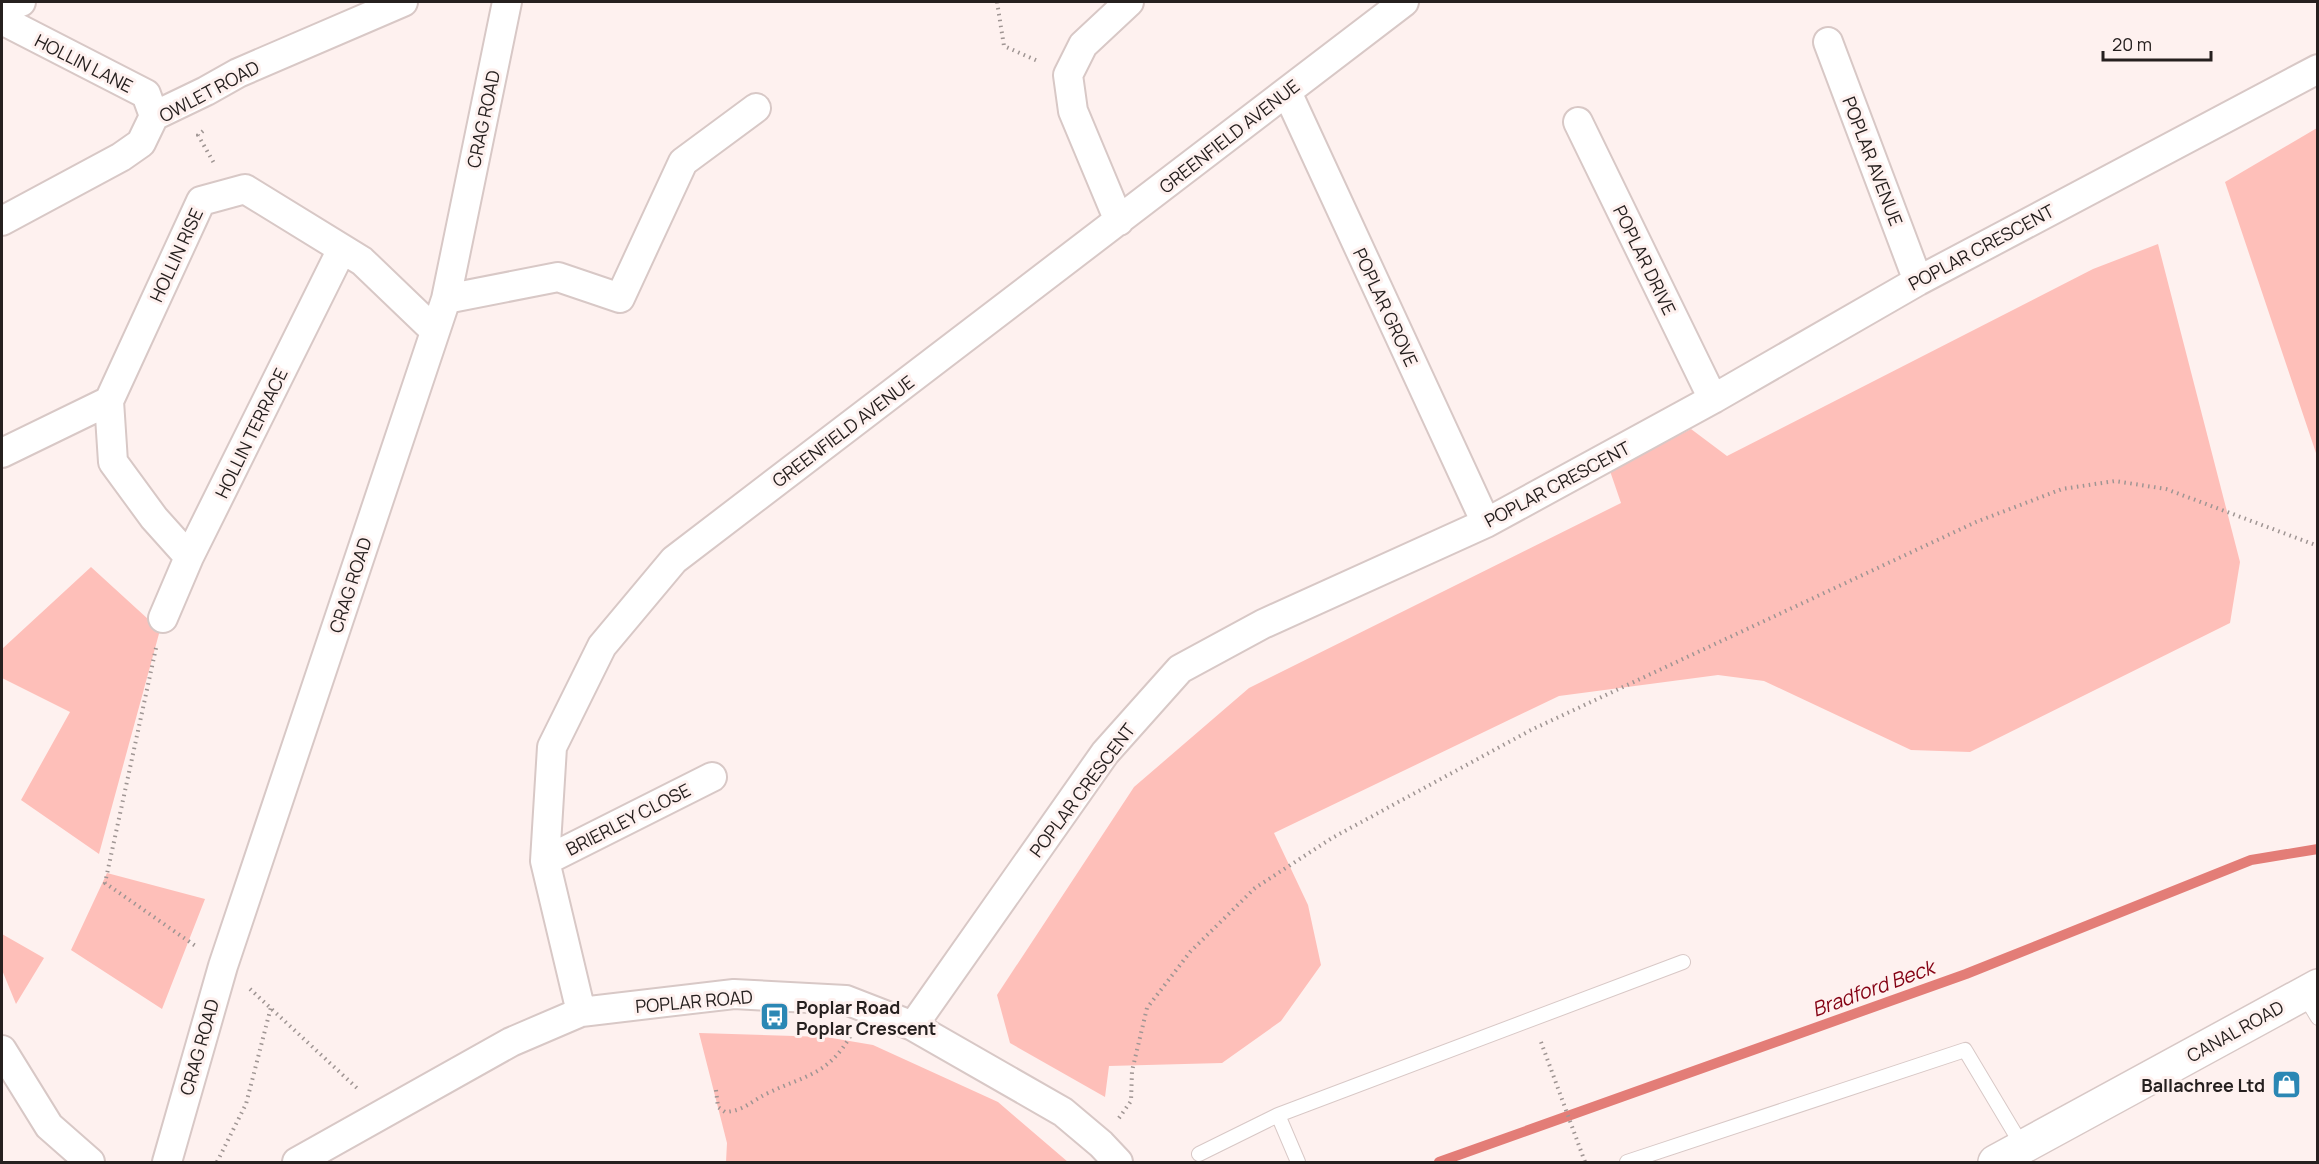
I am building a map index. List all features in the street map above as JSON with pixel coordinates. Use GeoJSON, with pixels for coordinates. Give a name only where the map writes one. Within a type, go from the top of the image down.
{"type":"FeatureCollection","features":[{"type":"Feature","properties":{"kind":"main road","name":"CANAL ROAD"},"geometry":{"type":"LineString","coordinates":[[1995,1162],[2313,999]]}},
{"type":"Feature","properties":{"kind":"street"},"geometry":{"type":"LineString","coordinates":[[2,8],[21,2]]}},
{"type":"Feature","properties":{"kind":"street","name":"OWLET ROAD"},"geometry":{"type":"LineString","coordinates":[[2,221],[141,144],[154,116],[206,92],[238,73],[402,2]]}},
{"type":"Feature","properties":{"kind":"street","name":"CRAG ROAD"},"geometry":{"type":"LineString","coordinates":[[166,1162],[223,966],[446,299],[507,2]]}},
{"type":"Feature","properties":{"kind":"street"},"geometry":{"type":"LineString","coordinates":[[1119,221],[1073,111],[1068,75],[1083,45],[1129,2]]}},
{"type":"Feature","properties":{"kind":"street","name":"GREENFIELD AVENUE"},"geometry":{"type":"LineString","coordinates":[[581,1012],[545,861],[552,747],[602,646],[674,560],[1404,2]]}},
{"type":"Feature","properties":{"kind":"street","name":"HOLLIN LANE"},"geometry":{"type":"LineString","coordinates":[[2,20],[146,94],[154,116]]}},
{"type":"Feature","properties":{"kind":"street","name":"POPLAR AVENUE"},"geometry":{"type":"LineString","coordinates":[[1828,42],[1918,281]]}},
{"type":"Feature","properties":{"kind":"street","name":"POPLAR CRESCENT"},"geometry":{"type":"LineString","coordinates":[[913,1026],[1105,753],[1180,669],[1263,624],[1486,523],[1713,399],[1918,281],[2318,69]]}},
{"type":"Feature","properties":{"kind":"street","name":"POPLAR GROVE"},"geometry":{"type":"LineString","coordinates":[[1287,92],[1486,523]]}},
{"type":"Feature","properties":{"kind":"street"},"geometry":{"type":"LineString","coordinates":[[446,299],[558,278],[620,298],[683,162],[756,108]]}},
{"type":"Feature","properties":{"kind":"street","name":"POPLAR DRIVE"},"geometry":{"type":"LineString","coordinates":[[1578,122],[1713,399]]}},
{"type":"Feature","properties":{"kind":"street","name":"HOLLIN RISE"},"geometry":{"type":"LineString","coordinates":[[189,557],[154,518],[113,462],[109,401],[201,201],[245,189],[362,261],[435,331]]}},
{"type":"Feature","properties":{"kind":"street","name":"HOLLIN TERRACE"},"geometry":{"type":"LineString","coordinates":[[163,618],[189,557],[342,249]]}},
{"type":"Feature","properties":{"kind":"street"},"geometry":{"type":"LineString","coordinates":[[2,453],[109,401]]}},
{"type":"Feature","properties":{"kind":"street","name":"BRIERLEY CLOSE"},"geometry":{"type":"LineString","coordinates":[[545,861],[712,777]]}},
{"type":"Feature","properties":{"kind":"street","name":"POPLAR ROAD"},"geometry":{"type":"LineString","coordinates":[[297,1162],[511,1042],[581,1012],[734,994],[846,1000],[913,1026],[1063,1112],[1110,1153]]}},
{"type":"Feature","properties":{"kind":"street"},"geometry":{"type":"LineString","coordinates":[[2,1050],[49,1126],[90,1162]]}},
{"type":"Feature","properties":{"kind":"lane"},"geometry":{"type":"LineString","coordinates":[[1199,1154],[1278,1115],[1683,962]]}},
{"type":"Feature","properties":{"kind":"lane"},"geometry":{"type":"LineString","coordinates":[[1627,1162],[1965,1050],[2023,1147]]}},
{"type":"Feature","properties":{"kind":"lane"},"geometry":{"type":"LineString","coordinates":[[1278,1115],[1298,1162]]}},
{"type":"Feature","properties":{"kind":"path"},"geometry":{"type":"LineString","coordinates":[[998,2],[1005,46],[1068,75]]}},
{"type":"Feature","properties":{"kind":"path"},"geometry":{"type":"LineString","coordinates":[[1110,1153],[1131,1101],[1132,1071],[1147,1008],[1190,952],[1255,888],[1332,838],[1531,730],[1976,522],[2062,489],[2115,481],[2166,489],[2318,546]]}},
{"type":"Feature","properties":{"kind":"path"},"geometry":{"type":"LineString","coordinates":[[163,618],[105,883],[223,966]]}},
{"type":"Feature","properties":{"kind":"path"},"geometry":{"type":"LineString","coordinates":[[217,1162],[246,1104],[271,1007],[384,1113]]}},
{"type":"Feature","properties":{"kind":"path"},"geometry":{"type":"LineString","coordinates":[[716,1090],[718,1107],[725,1112],[738,1111],[767,1093],[822,1070],[843,1049],[867,1009]]}},
{"type":"Feature","properties":{"kind":"path"},"geometry":{"type":"LineString","coordinates":[[1550,1067],[1585,1162]]}},
{"type":"Feature","properties":{"kind":"shaded area"},"geometry":{"type":"Polygon","coordinates":[[[2317,128],[2317,456],[2225,182],[2317,128]]]}},
{"type":"Feature","properties":{"kind":"shaded area"},"geometry":{"type":"Polygon","coordinates":[[[2158,244],[2240,562],[2230,623],[1970,752],[1911,750],[1764,681],[1718,675],[1559,696],[1274,833],[1308,905],[1321,965],[1281,1021],[1222,1063],[1109,1066],[1105,1097],[1010,1043],[997,995],[1134,787],[1249,688],[1621,503],[1610,471],[1691,429],[1727,456],[2093,269],[2158,244]]]}},
{"type":"Feature","properties":{"kind":"shaded area"},"geometry":{"type":"Polygon","coordinates":[[[91,567],[160,630],[99,854],[21,800],[70,712],[2,678],[2,649],[91,567]]]}},
{"type":"Feature","properties":{"kind":"shaded area"},"geometry":{"type":"Polygon","coordinates":[[[107,873],[205,899],[162,1009],[71,950],[107,873]]]}},
{"type":"Feature","properties":{"kind":"shaded area"},"geometry":{"type":"Polygon","coordinates":[[[2,934],[44,958],[16,1004],[2,970],[2,934]]]}},
{"type":"Feature","properties":{"kind":"shaded area"},"geometry":{"type":"Polygon","coordinates":[[[699,1033],[826,1037],[873,1045],[998,1102],[1068,1162],[726,1162],[727,1143],[699,1033]]]}},
{"type":"Feature","properties":{"kind":"waterway","name":"Bradford Beck"},"geometry":{"type":"LineString","coordinates":[[1439,1162],[1966,974],[2251,860],[2318,849]]}},
{"type":"Feature","properties":{"kind":"place","name":"Poplar Road Poplar Crescent"},"geometry":{"type":"Point","coordinates":[775,1017]}},
{"type":"Feature","properties":{"kind":"place","name":"Ballachree Ltd"},"geometry":{"type":"Point","coordinates":[2286,1085]}}]}
